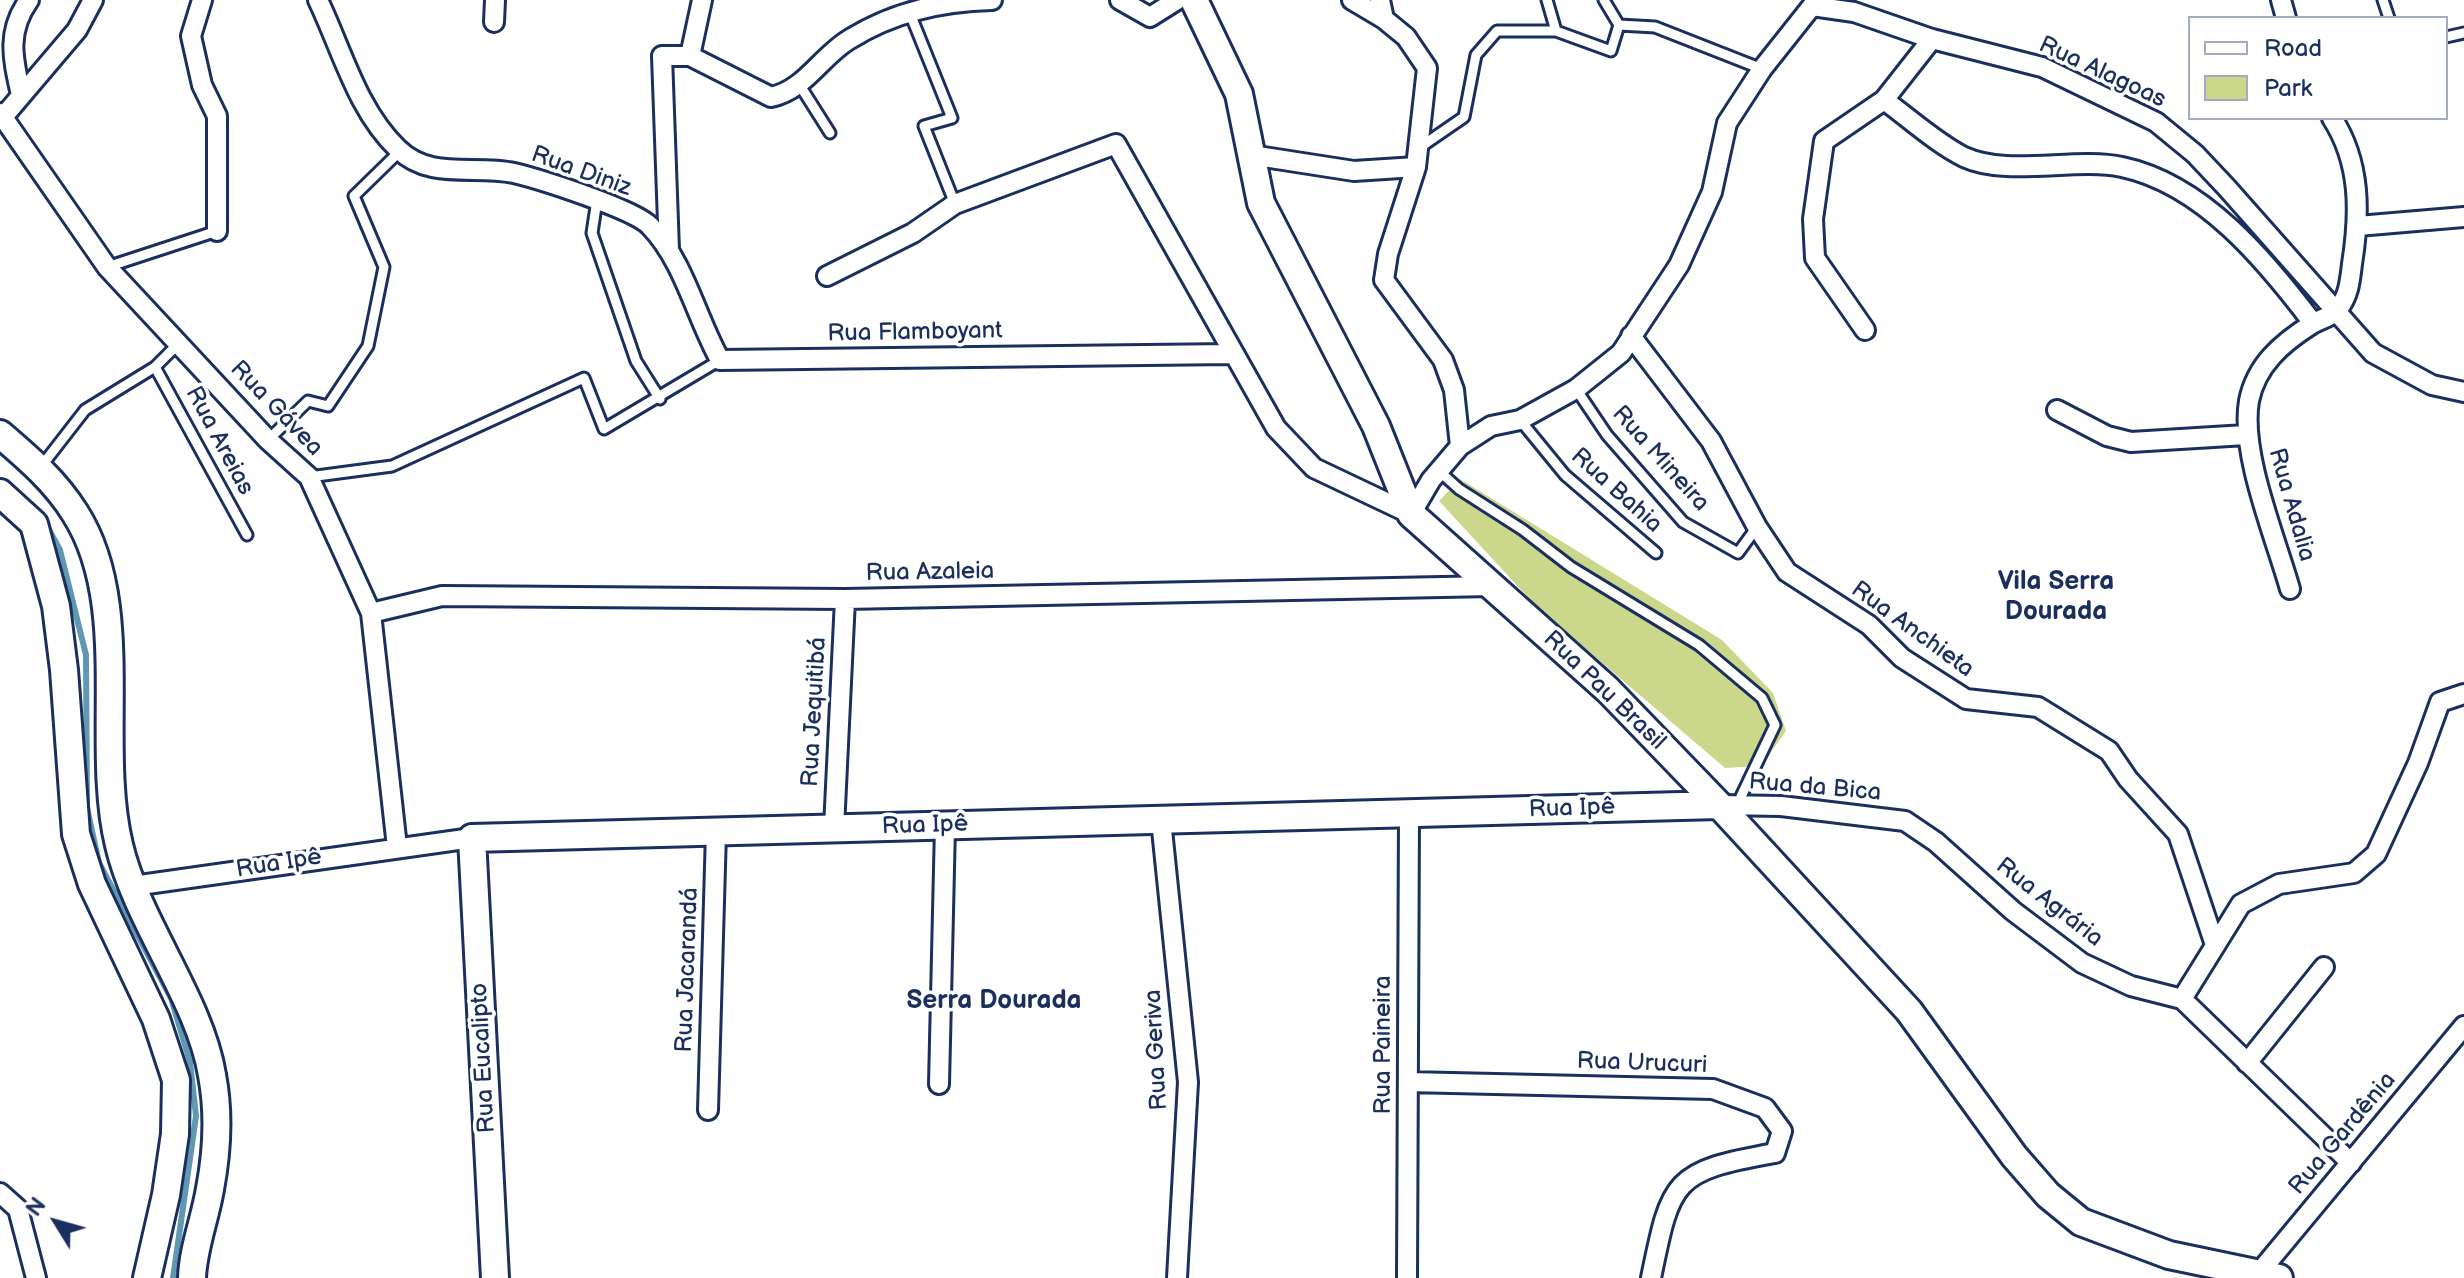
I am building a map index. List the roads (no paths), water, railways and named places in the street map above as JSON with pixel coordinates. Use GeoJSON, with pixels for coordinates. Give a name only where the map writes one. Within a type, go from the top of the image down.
{"type":"FeatureCollection","features":[{"type":"Feature","properties":{"kind":"street"},"geometry":{"type":"LineString","coordinates":[[21,95],[10,47],[20,13],[29,0]]}},
{"type":"Feature","properties":{"kind":"street"},"geometry":{"type":"LineString","coordinates":[[2,114],[77,30],[93,0]]}},
{"type":"Feature","properties":{"kind":"street"},"geometry":{"type":"LineString","coordinates":[[202,0],[191,36],[202,85],[217,116],[217,231]]}},
{"type":"Feature","properties":{"kind":"street","name":"Rua Diniz"},"geometry":{"type":"LineString","coordinates":[[318,0],[367,115],[400,151],[437,170],[512,172],[597,200],[647,223],[669,250]]}},
{"type":"Feature","properties":{"kind":"street"},"geometry":{"type":"LineString","coordinates":[[494,22],[495,0]]}},
{"type":"Feature","properties":{"kind":"street"},"geometry":{"type":"LineString","coordinates":[[690,56],[702,0]]}},
{"type":"Feature","properties":{"kind":"street"},"geometry":{"type":"LineString","coordinates":[[720,360],[700,324],[669,250],[662,56],[690,56],[771,97],[785,94],[799,84],[848,39],[909,11],[992,0]]}},
{"type":"Feature","properties":{"kind":"street"},"geometry":{"type":"LineString","coordinates":[[1120,0],[1150,17],[1177,0]]}},
{"type":"Feature","properties":{"kind":"street"},"geometry":{"type":"LineString","coordinates":[[1194,0],[1239,94],[1261,203],[1376,426],[1411,514]]}},
{"type":"Feature","properties":{"kind":"street"},"geometry":{"type":"LineString","coordinates":[[1352,0],[1382,9],[1427,68],[1417,158],[1388,254],[1384,280],[1443,360],[1454,390],[1460,446]]}},
{"type":"Feature","properties":{"kind":"street"},"geometry":{"type":"LineString","coordinates":[[1411,514],[1439,471],[1460,446],[1491,426],[1520,420],[1576,389],[1621,353],[1679,265],[1712,192],[1727,123],[1808,3]]}},
{"type":"Feature","properties":{"kind":"street","name":"Rua Alagoas"},"geometry":{"type":"LineString","coordinates":[[1808,3],[1854,12],[1932,39],[2042,67],[2156,122],[2195,154],[2373,353],[2432,385],[2464,392]]}},
{"type":"Feature","properties":{"kind":"street"},"geometry":{"type":"LineString","coordinates":[[1865,330],[1815,258],[1813,219],[1824,141],[1884,100],[1932,39]]}},
{"type":"Feature","properties":{"kind":"street"},"geometry":{"type":"LineString","coordinates":[[1884,100],[1965,158],[2001,164],[2121,167],[2156,179],[2209,211],[2262,256],[2313,323]]}},
{"type":"Feature","properties":{"kind":"street","name":"Rua Gávea"},"geometry":{"type":"LineString","coordinates":[[2,114],[107,267],[268,440],[309,477],[371,613],[397,847]]}},
{"type":"Feature","properties":{"kind":"street"},"geometry":{"type":"LineString","coordinates":[[2333,120],[2345,138],[2356,178],[2358,226],[2347,295],[2337,312]]}},
{"type":"Feature","properties":{"kind":"street","name":"Rua Pau Brasil"},"geometry":{"type":"LineString","coordinates":[[955,204],[1116,144],[1231,354],[1276,428],[1314,468],[1411,514],[1608,690],[1728,805],[1909,1011],[2014,1156],[2048,1195],[2081,1222],[2169,1255],[2269,1276]]}},
{"type":"Feature","properties":{"kind":"street"},"geometry":{"type":"LineString","coordinates":[[1251,155],[1354,171],[1417,158]]}},
{"type":"Feature","properties":{"kind":"street"},"geometry":{"type":"LineString","coordinates":[[827,276],[913,233],[955,204]]}},
{"type":"Feature","properties":{"kind":"street"},"geometry":{"type":"LineString","coordinates":[[2358,226],[2464,217]]}},
{"type":"Feature","properties":{"kind":"street","name":"Rua Adalia"},"geometry":{"type":"LineString","coordinates":[[2290,589],[2246,435],[2250,399],[2264,362],[2313,323],[2337,312]]}},
{"type":"Feature","properties":{"kind":"street","name":"Rua Anchieta"},"geometry":{"type":"LineString","coordinates":[[1631,336],[1711,441],[1757,527],[1787,572],[1869,625],[1902,658],[1966,699],[2038,707],[2109,751],[2128,779],[2178,834],[2215,945]]}},
{"type":"Feature","properties":{"kind":"street","name":"Rua Flamboyant"},"geometry":{"type":"LineString","coordinates":[[720,360],[1231,354]]}},
{"type":"Feature","properties":{"kind":"street","name":"Rua Adalia"},"geometry":{"type":"LineString","coordinates":[[2057,410],[2107,436],[2131,442],[2246,435]]}},
{"type":"Feature","properties":{"kind":"street"},"geometry":{"type":"LineString","coordinates":[[0,434],[40,468],[76,513],[97,561],[107,627],[110,794],[119,847],[133,886],[192,1015],[212,1072],[217,1120],[210,1188],[192,1278]]}},
{"type":"Feature","properties":{"kind":"street"},"geometry":{"type":"LineString","coordinates":[[0,493],[34,524],[56,606],[76,834],[92,884],[156,1019],[176,1080],[168,1180],[147,1278]]}},
{"type":"Feature","properties":{"kind":"street","name":"Rua Azaleia"},"geometry":{"type":"LineString","coordinates":[[371,613],[442,596],[845,599],[1492,586]]}},
{"type":"Feature","properties":{"kind":"street","name":"Rua Jequitibá"},"geometry":{"type":"LineString","coordinates":[[834,828],[845,599]]}},
{"type":"Feature","properties":{"kind":"street"},"geometry":{"type":"LineString","coordinates":[[2351,1163],[2182,999],[2241,904],[2279,884],[2354,873],[2376,854],[2418,763],[2440,702],[2464,694]]}},
{"type":"Feature","properties":{"kind":"street","name":"Rua Ipê"},"geometry":{"type":"LineString","coordinates":[[133,886],[472,838],[1728,805]]}},
{"type":"Feature","properties":{"kind":"street","name":"Rua da Bica"},"geometry":{"type":"LineString","coordinates":[[1728,805],[1781,806],[1905,821]]}},
{"type":"Feature","properties":{"kind":"street","name":"Rua Paineira"},"geometry":{"type":"LineString","coordinates":[[1407,1278],[1409,813]]}},
{"type":"Feature","properties":{"kind":"street","name":"Rua Geriva"},"geometry":{"type":"LineString","coordinates":[[1161,820],[1188,1082],[1177,1278]]}},
{"type":"Feature","properties":{"kind":"street","name":"Rua Agrária"},"geometry":{"type":"LineString","coordinates":[[1905,821],[1936,842],[2013,911],[2082,963],[2131,986],[2182,999]]}},
{"type":"Feature","properties":{"kind":"street"},"geometry":{"type":"LineString","coordinates":[[939,1084],[945,826]]}},
{"type":"Feature","properties":{"kind":"street","name":"Rua Jacarandá"},"geometry":{"type":"LineString","coordinates":[[708,1110],[716,832]]}},
{"type":"Feature","properties":{"kind":"street","name":"Rua Eucalipto"},"geometry":{"type":"LineString","coordinates":[[472,838],[495,1278]]}},
{"type":"Feature","properties":{"kind":"street"},"geometry":{"type":"LineString","coordinates":[[2247,1063],[2324,967]]}},
{"type":"Feature","properties":{"kind":"street","name":"Rua Gardênia"},"geometry":{"type":"LineString","coordinates":[[2269,1276],[2351,1163],[2464,1026]]}},
{"type":"Feature","properties":{"kind":"street","name":"Rua Urucuri"},"geometry":{"type":"LineString","coordinates":[[1408,1082],[1713,1089],[1765,1108],[1782,1131],[1775,1153],[1698,1171],[1679,1186],[1663,1219],[1651,1278]]}},
{"type":"Feature","properties":{"kind":"street"},"geometry":{"type":"LineString","coordinates":[[0,1193],[18,1209],[36,1278]]}},
{"type":"Feature","properties":{"kind":"lane"},"geometry":{"type":"LineString","coordinates":[[1547,0],[1556,31]]}},
{"type":"Feature","properties":{"kind":"lane"},"geometry":{"type":"LineString","coordinates":[[1417,158],[1464,117],[1476,55],[1497,31],[1556,31],[1611,51],[1619,25],[1604,0]]}},
{"type":"Feature","properties":{"kind":"lane"},"geometry":{"type":"LineString","coordinates":[[909,11],[952,118],[924,126],[955,204]]}},
{"type":"Feature","properties":{"kind":"lane"},"geometry":{"type":"LineString","coordinates":[[1619,25],[1655,27],[1762,69]]}},
{"type":"Feature","properties":{"kind":"lane"},"geometry":{"type":"LineString","coordinates":[[799,84],[830,133]]}},
{"type":"Feature","properties":{"kind":"lane"},"geometry":{"type":"LineString","coordinates":[[268,440],[308,401],[328,406],[368,346],[384,267],[354,196],[400,151]]}},
{"type":"Feature","properties":{"kind":"lane"},"geometry":{"type":"LineString","coordinates":[[597,200],[592,233],[636,361],[660,399]]}},
{"type":"Feature","properties":{"kind":"lane"},"geometry":{"type":"LineString","coordinates":[[107,267],[217,231]]}},
{"type":"Feature","properties":{"kind":"lane"},"geometry":{"type":"LineString","coordinates":[[40,468],[85,410],[155,367],[180,342]]}},
{"type":"Feature","properties":{"kind":"lane"},"geometry":{"type":"LineString","coordinates":[[309,477],[392,466],[584,378],[604,429],[660,399],[720,360]]}},
{"type":"Feature","properties":{"kind":"lane","name":"Rua Areias"},"geometry":{"type":"LineString","coordinates":[[155,367],[247,535]]}},
{"type":"Feature","properties":{"kind":"lane","name":"Rua Mineira"},"geometry":{"type":"LineString","coordinates":[[1576,389],[1607,435],[1683,522],[1738,553],[1757,527]]}},
{"type":"Feature","properties":{"kind":"lane","name":"Rua Bahia"},"geometry":{"type":"LineString","coordinates":[[1520,420],[1565,475],[1656,553]]}},
{"type":"Feature","properties":{"kind":"lane"},"geometry":{"type":"LineString","coordinates":[[1439,471],[1459,489],[1523,530],[1571,567],[1699,645],[1762,698],[1775,725],[1728,805]]}},
{"type":"Feature","properties":{"kind":"waterway"},"geometry":{"type":"LineString","coordinates":[[47,526],[60,550],[86,655],[87,808],[99,863],[171,998],[190,1062],[196,1116],[173,1278]]}},
{"type":"Feature","properties":{"kind":"district","name":"Vila Serra Dourada"},"geometry":{"type":"Point","coordinates":[2056,597]}},
{"type":"Feature","properties":{"kind":"district","name":"Serra Dourada"},"geometry":{"type":"Point","coordinates":[994,1001]}}]}
